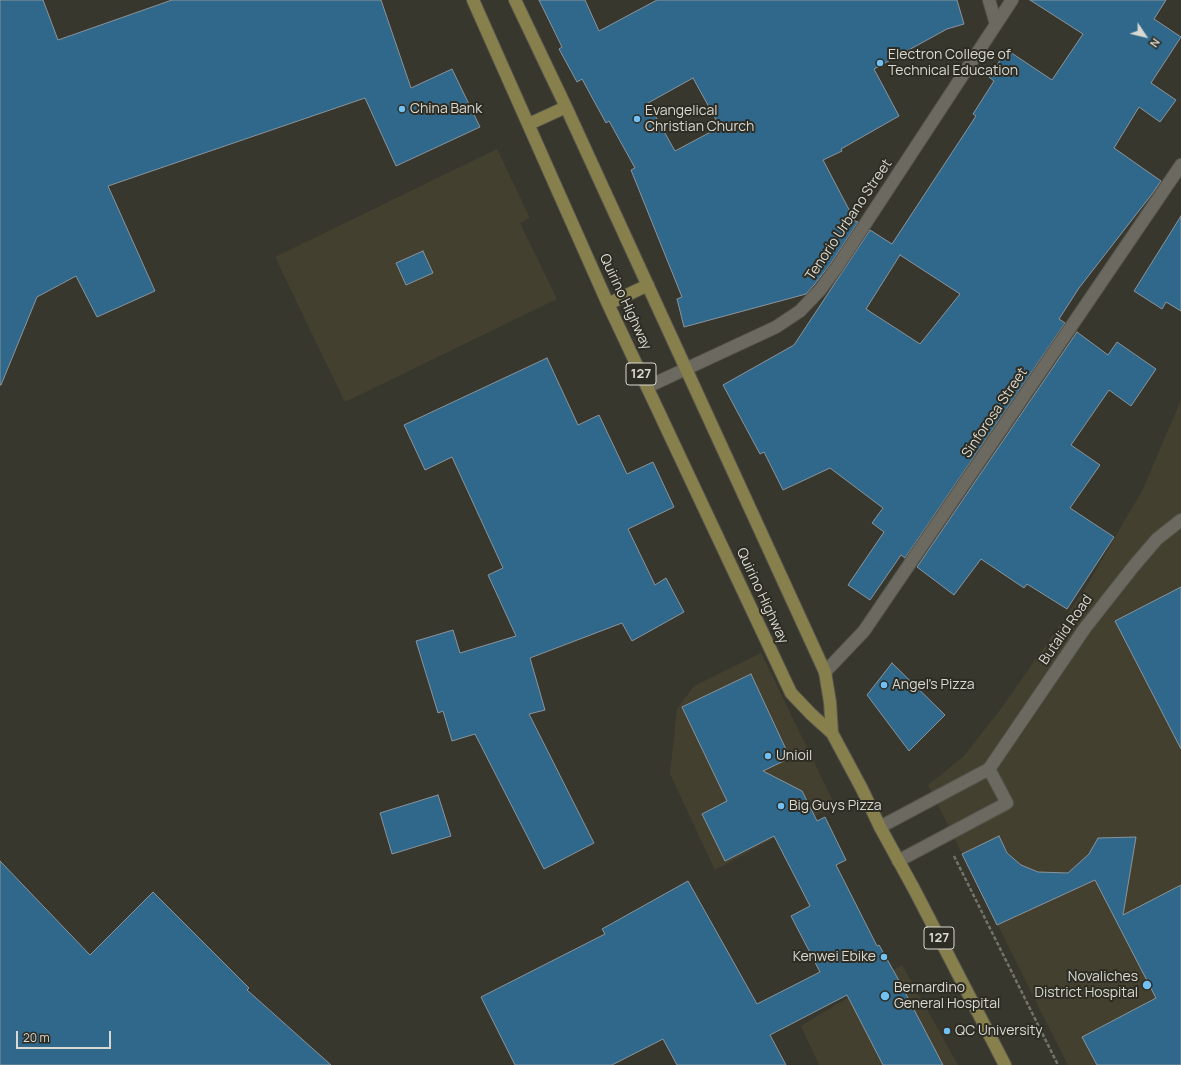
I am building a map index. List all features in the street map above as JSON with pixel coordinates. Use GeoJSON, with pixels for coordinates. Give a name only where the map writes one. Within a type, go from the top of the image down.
{"type":"FeatureCollection","features":[{"type":"Feature","properties":{"kind":"main road","name":"Quirino Highway"},"geometry":{"type":"LineString","coordinates":[[473,0],[608,304],[791,693],[810,714],[832,733],[1005,1065]]}},
{"type":"Feature","properties":{"kind":"main road","name":"Quirino Highway"},"geometry":{"type":"LineString","coordinates":[[515,0],[566,107],[825,672],[830,702],[832,733]]}},
{"type":"Feature","properties":{"kind":"main road"},"geometry":{"type":"LineString","coordinates":[[528,124],[566,107]]}},
{"type":"Feature","properties":{"kind":"main road"},"geometry":{"type":"LineString","coordinates":[[608,304],[648,285]]}},
{"type":"Feature","properties":{"kind":"street"},"geometry":{"type":"LineString","coordinates":[[989,0],[996,24]]}},
{"type":"Feature","properties":{"kind":"street","name":"Tenorio Urbano Street"},"geometry":{"type":"LineString","coordinates":[[647,387],[776,327],[800,311],[820,290],[837,267],[1012,0]]}},
{"type":"Feature","properties":{"kind":"street","name":"Sinforosa Street"},"geometry":{"type":"LineString","coordinates":[[825,672],[864,631],[1181,165]]}},
{"type":"Feature","properties":{"kind":"street","name":"Butalid Road"},"geometry":{"type":"LineString","coordinates":[[880,827],[990,769],[1085,628],[1147,550],[1157,539],[1181,520]]}},
{"type":"Feature","properties":{"kind":"street"},"geometry":{"type":"LineString","coordinates":[[898,861],[1007,803],[990,769]]}},
{"type":"Feature","properties":{"kind":"path"},"geometry":{"type":"LineString","coordinates":[[944,836],[1058,1065]]}},
{"type":"Feature","properties":{"kind":"shaded area"},"geometry":{"type":"Polygon","coordinates":[[[497,149],[530,218],[520,223],[557,299],[345,402],[275,257],[497,149]]]}},
{"type":"Feature","properties":{"kind":"shaded area"},"geometry":{"type":"Polygon","coordinates":[[[1181,400],[1181,1065],[1068,1065],[928,785],[963,757],[1000,710],[1085,589],[1143,489],[1181,400]]]}},
{"type":"Feature","properties":{"kind":"shaded area"},"geometry":{"type":"Polygon","coordinates":[[[761,653],[835,805],[715,870],[670,774],[677,709],[694,686],[761,653]]]}},
{"type":"Feature","properties":{"kind":"shaded area","name":"Bernardino General Hospital"},"geometry":{"type":"Polygon","coordinates":[[[902,965],[958,1065],[819,1065],[801,1026],[902,965]]]}},
{"type":"Feature","properties":{"kind":"building"},"geometry":{"type":"Polygon","coordinates":[[[0,0],[43,0],[58,40],[172,0],[381,0],[411,88],[452,69],[480,127],[396,166],[365,98],[108,186],[155,291],[97,317],[76,276],[37,297],[0,385],[0,0]]]}},
{"type":"Feature","properties":{"kind":"building"},"geometry":{"type":"Polygon","coordinates":[[[539,0],[585,0],[599,31],[657,0],[957,0],[964,24],[947,29],[874,69],[899,116],[841,149],[842,151],[823,160],[855,221],[858,222],[831,263],[806,294],[684,327],[677,299],[682,297],[631,170],[635,168],[609,121],[606,123],[582,79],[577,82],[559,49],[562,47],[539,0]],[[693,78],[648,103],[675,151],[720,127],[693,78]]]}},
{"type":"Feature","properties":{"kind":"building"},"geometry":{"type":"Polygon","coordinates":[[[1030,0],[1166,0],[1154,19],[1181,37],[1151,83],[1176,100],[1160,122],[1139,107],[1114,148],[1161,181],[1079,288],[1059,319],[1065,323],[905,558],[901,555],[870,600],[848,585],[884,532],[872,523],[883,508],[830,468],[783,490],[764,452],[760,454],[723,385],[794,345],[870,230],[892,244],[976,116],[973,114],[994,81],[989,77],[1007,50],[1052,80],[1083,34],[1030,0]],[[900,255],[866,309],[920,344],[960,294],[900,255]]]}},
{"type":"Feature","properties":{"kind":"building"},"geometry":{"type":"Polygon","coordinates":[[[1181,216],[1181,311],[1166,302],[1162,309],[1134,291],[1181,216]]]}},
{"type":"Feature","properties":{"kind":"building"},"geometry":{"type":"Polygon","coordinates":[[[423,251],[433,273],[406,285],[396,263],[423,251]]]}},
{"type":"Feature","properties":{"kind":"building"},"geometry":{"type":"Polygon","coordinates":[[[1077,332],[1108,355],[1117,342],[1156,369],[1131,406],[1109,390],[1071,445],[1100,465],[1070,508],[1114,537],[1067,609],[1027,584],[1024,588],[981,559],[954,595],[917,567],[1077,332]]]}},
{"type":"Feature","properties":{"kind":"building"},"geometry":{"type":"Polygon","coordinates":[[[547,358],[578,425],[599,415],[627,474],[653,462],[674,507],[628,529],[655,585],[666,578],[684,612],[632,641],[622,623],[530,658],[545,710],[529,714],[594,843],[544,869],[475,734],[452,741],[443,711],[438,713],[416,641],[453,630],[460,653],[516,636],[488,575],[503,568],[452,457],[425,470],[404,425],[547,358]]]}},
{"type":"Feature","properties":{"kind":"building"},"geometry":{"type":"Polygon","coordinates":[[[1181,587],[1181,749],[1115,621],[1181,587]]]}},
{"type":"Feature","properties":{"kind":"building"},"geometry":{"type":"Polygon","coordinates":[[[892,663],[945,715],[909,751],[867,695],[892,663]]]}},
{"type":"Feature","properties":{"kind":"building"},"geometry":{"type":"Polygon","coordinates":[[[751,674],[790,758],[763,771],[802,791],[817,821],[825,817],[846,860],[836,865],[877,946],[879,945],[897,977],[943,1065],[883,1065],[847,995],[770,1035],[786,1065],[677,1065],[663,1039],[612,1065],[515,1065],[481,997],[605,934],[602,929],[688,881],[757,1004],[820,972],[791,916],[810,906],[774,836],[725,861],[702,814],[727,801],[682,707],[751,674]]]}},
{"type":"Feature","properties":{"kind":"building"},"geometry":{"type":"Polygon","coordinates":[[[438,795],[451,836],[392,854],[380,813],[438,795]]]}},
{"type":"Feature","properties":{"kind":"building"},"geometry":{"type":"Polygon","coordinates":[[[999,836],[1007,853],[1021,865],[1038,872],[1068,873],[1089,854],[1098,838],[1136,837],[1123,915],[1181,885],[1181,1065],[1097,1065],[1082,1037],[1156,998],[1095,880],[997,925],[962,854],[999,836]]]}},
{"type":"Feature","properties":{"kind":"building"},"geometry":{"type":"Polygon","coordinates":[[[0,861],[90,955],[153,892],[249,988],[247,990],[331,1065],[0,1065],[0,861]]]}},
{"type":"Feature","properties":{"kind":"place","name":"Electron College of Technical Education"},"geometry":{"type":"Point","coordinates":[880,63]}},
{"type":"Feature","properties":{"kind":"place","name":"China Bank"},"geometry":{"type":"Point","coordinates":[402,109]}},
{"type":"Feature","properties":{"kind":"place","name":"Evangelical Christian Church"},"geometry":{"type":"Point","coordinates":[637,119]}},
{"type":"Feature","properties":{"kind":"place","name":"Angel's Pizza"},"geometry":{"type":"Point","coordinates":[884,685]}},
{"type":"Feature","properties":{"kind":"place","name":"Unioil"},"geometry":{"type":"Point","coordinates":[768,756]}},
{"type":"Feature","properties":{"kind":"place","name":"Big Guys Pizza"},"geometry":{"type":"Point","coordinates":[781,806]}},
{"type":"Feature","properties":{"kind":"place","name":"Kenwei Ebike"},"geometry":{"type":"Point","coordinates":[884,957]}},
{"type":"Feature","properties":{"kind":"place","name":"Novaliches District Hospital"},"geometry":{"type":"Point","coordinates":[1147,985]}},
{"type":"Feature","properties":{"kind":"place","name":"Bernardino General Hospital"},"geometry":{"type":"Point","coordinates":[885,996]}},
{"type":"Feature","properties":{"kind":"place","name":"QC University"},"geometry":{"type":"Point","coordinates":[947,1031]}}]}
